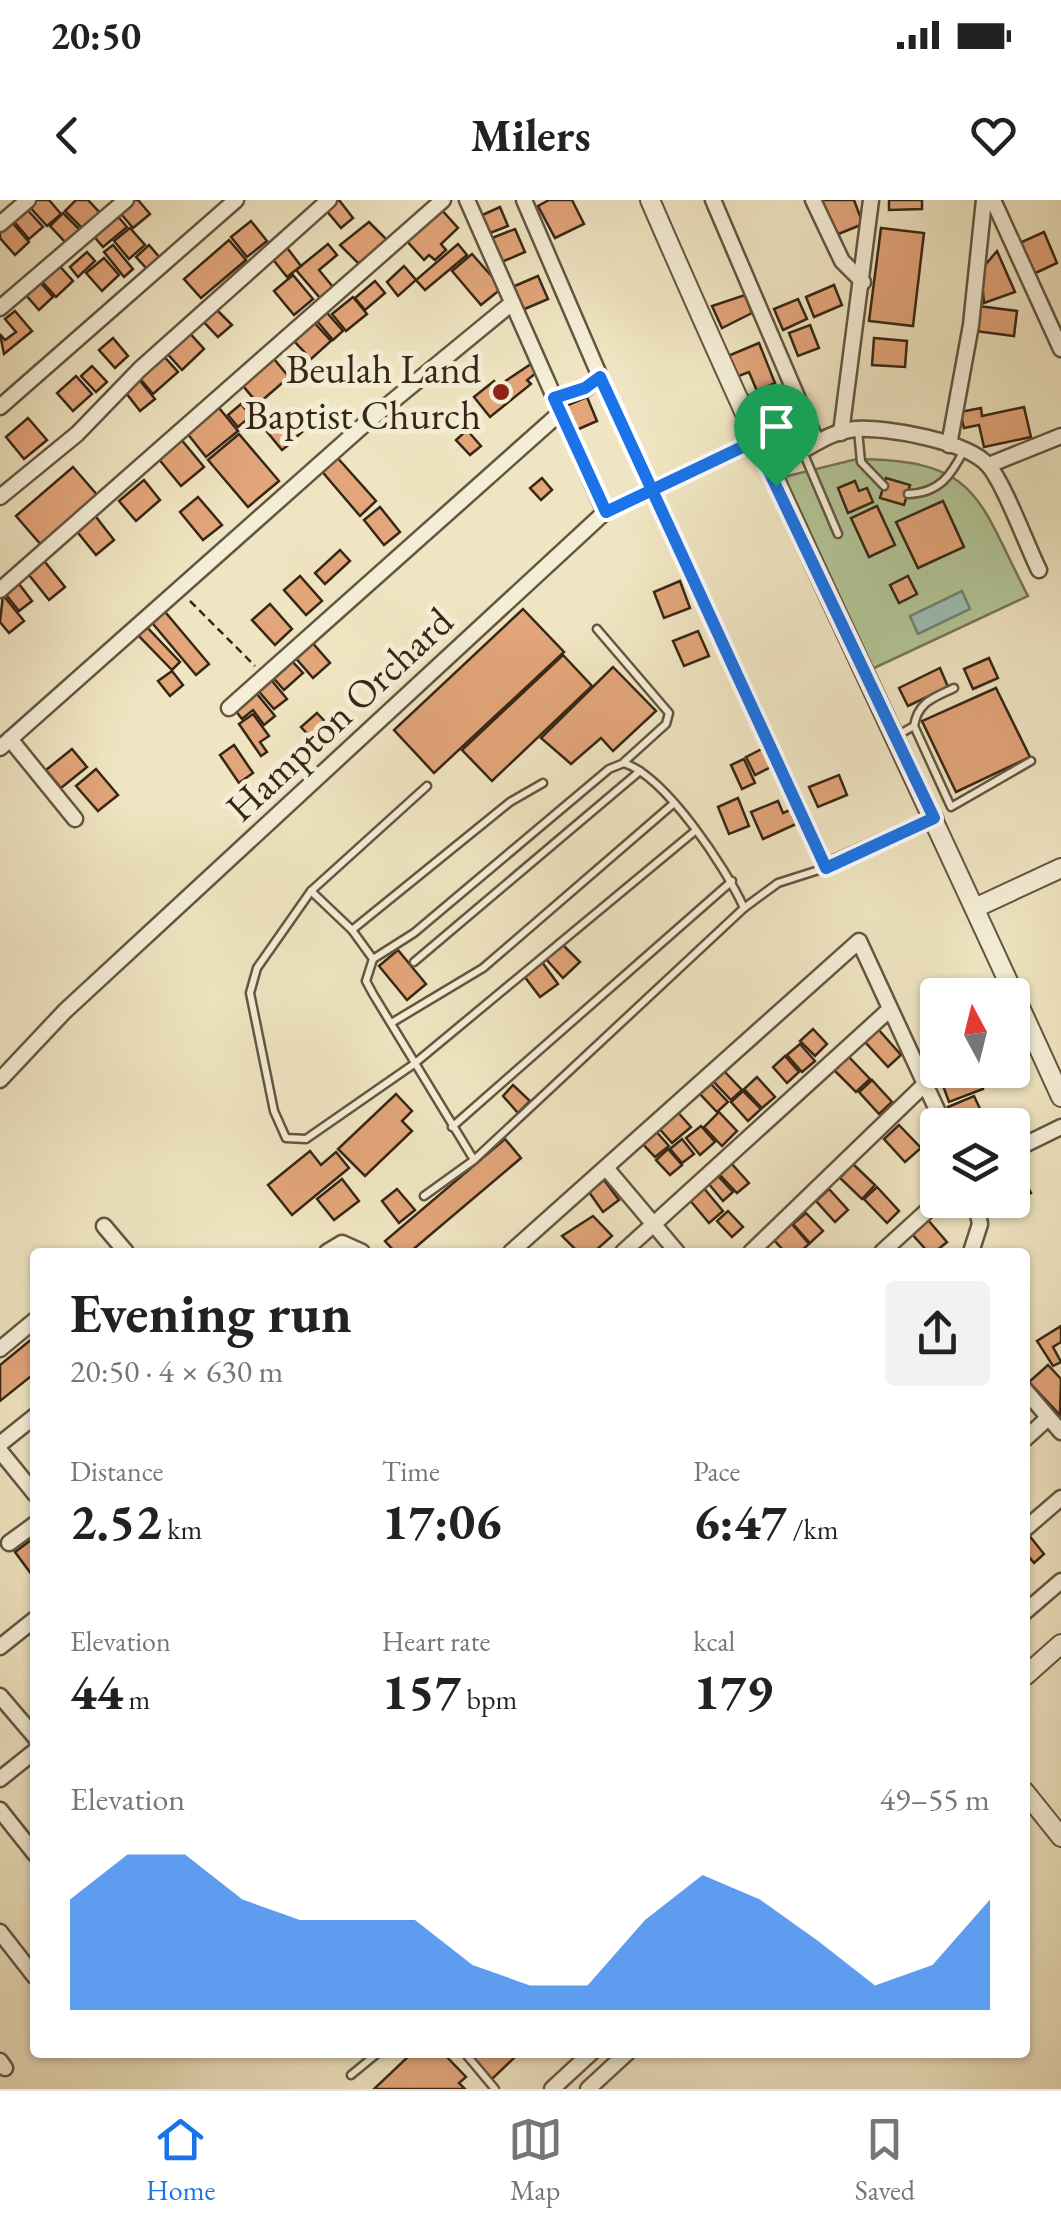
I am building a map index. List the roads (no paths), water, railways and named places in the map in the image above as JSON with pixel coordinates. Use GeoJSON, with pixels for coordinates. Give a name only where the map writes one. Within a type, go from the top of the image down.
{"type":"FeatureCollection","features":[{"type":"Feature","properties":{"kind":"street"},"geometry":{"type":"LineString","coordinates":[[0,224],[28,200]]}},
{"type":"Feature","properties":{"kind":"street"},"geometry":{"type":"LineString","coordinates":[[0,308],[126,200]]}},
{"type":"Feature","properties":{"kind":"street"},"geometry":{"type":"LineString","coordinates":[[0,407],[236,200]]}},
{"type":"Feature","properties":{"kind":"street"},"geometry":{"type":"LineString","coordinates":[[0,497],[77,434],[140,370],[329,200]]}},
{"type":"Feature","properties":{"kind":"street"},"geometry":{"type":"LineString","coordinates":[[0,590],[443,200]]}},
{"type":"Feature","properties":{"kind":"street"},"geometry":{"type":"LineString","coordinates":[[468,200],[606,512]]}},
{"type":"Feature","properties":{"kind":"street"},"geometry":{"type":"LineString","coordinates":[[524,200],[600,377],[826,868],[934,818]]}},
{"type":"Feature","properties":{"kind":"street"},"geometry":{"type":"LineString","coordinates":[[650,200],[755,441],[896,736],[1061,1097]]}},
{"type":"Feature","properties":{"kind":"street"},"geometry":{"type":"LineString","coordinates":[[713,200],[816,440]]}},
{"type":"Feature","properties":{"kind":"street"},"geometry":{"type":"LineString","coordinates":[[813,200],[842,261],[863,282]]}},
{"type":"Feature","properties":{"kind":"street"},"geometry":{"type":"LineString","coordinates":[[840,432],[871,200]]}},
{"type":"Feature","properties":{"kind":"street"},"geometry":{"type":"LineString","coordinates":[[948,445],[971,325],[984,200]]}},
{"type":"Feature","properties":{"kind":"street"},"geometry":{"type":"LineString","coordinates":[[992,200],[1061,349]]}},
{"type":"Feature","properties":{"kind":"street"},"geometry":{"type":"LineString","coordinates":[[75,820],[5,743],[366,424],[512,303]]}},
{"type":"Feature","properties":{"kind":"street"},"geometry":{"type":"LineString","coordinates":[[229,708],[557,406],[600,377]]}},
{"type":"Feature","properties":{"kind":"street"},"geometry":{"type":"LineString","coordinates":[[797,453],[816,440],[858,429],[908,434],[964,450],[988,466],[1039,570]]}},
{"type":"Feature","properties":{"kind":"street"},"geometry":{"type":"LineString","coordinates":[[988,466],[1061,436]]}},
{"type":"Feature","properties":{"kind":"street","name":"Hampton Orchard"},"geometry":{"type":"LineString","coordinates":[[0,1080],[65,1011],[606,512],[755,441]]}},
{"type":"Feature","properties":{"kind":"street"},"geometry":{"type":"LineString","coordinates":[[975,908],[1061,868]]}},
{"type":"Feature","properties":{"kind":"street"},"geometry":{"type":"LineString","coordinates":[[516,1248],[859,941],[920,1074]]}},
{"type":"Feature","properties":{"kind":"street"},"geometry":{"type":"LineString","coordinates":[[629,1248],[889,1010]]}},
{"type":"Feature","properties":{"kind":"street"},"geometry":{"type":"LineString","coordinates":[[756,1248],[921,1088]]}},
{"type":"Feature","properties":{"kind":"street"},"geometry":{"type":"LineString","coordinates":[[1030,1142],[1061,1127]]}},
{"type":"Feature","properties":{"kind":"street"},"geometry":{"type":"LineString","coordinates":[[606,1169],[673,1248]]}},
{"type":"Feature","properties":{"kind":"street"},"geometry":{"type":"LineString","coordinates":[[886,1248],[920,1217]]}},
{"type":"Feature","properties":{"kind":"street"},"geometry":{"type":"LineString","coordinates":[[973,1248],[979,1218]]}},
{"type":"Feature","properties":{"kind":"street"},"geometry":{"type":"LineString","coordinates":[[104,1226],[119,1248]]}},
{"type":"Feature","properties":{"kind":"street"},"geometry":{"type":"LineString","coordinates":[[0,1349],[30,1324]]}},
{"type":"Feature","properties":{"kind":"street"},"geometry":{"type":"LineString","coordinates":[[1030,1396],[1061,1432]]}},
{"type":"Feature","properties":{"kind":"street"},"geometry":{"type":"LineString","coordinates":[[1030,1434],[1048,1418]]}},
{"type":"Feature","properties":{"kind":"street"},"geometry":{"type":"LineString","coordinates":[[30,1421],[0,1451],[30,1488]]}},
{"type":"Feature","properties":{"kind":"street"},"geometry":{"type":"LineString","coordinates":[[1030,1526],[1061,1498]]}},
{"type":"Feature","properties":{"kind":"street"},"geometry":{"type":"LineString","coordinates":[[9,1544],[30,1528]]}},
{"type":"Feature","properties":{"kind":"street"},"geometry":{"type":"LineString","coordinates":[[1030,1608],[1061,1581]]}},
{"type":"Feature","properties":{"kind":"street"},"geometry":{"type":"LineString","coordinates":[[0,1647],[30,1624]]}},
{"type":"Feature","properties":{"kind":"street"},"geometry":{"type":"LineString","coordinates":[[1030,1672],[1061,1644]]}},
{"type":"Feature","properties":{"kind":"street"},"geometry":{"type":"LineString","coordinates":[[0,1696],[30,1731]]}},
{"type":"Feature","properties":{"kind":"street"},"geometry":{"type":"LineString","coordinates":[[0,1779],[30,1755]]}},
{"type":"Feature","properties":{"kind":"street"},"geometry":{"type":"LineString","coordinates":[[1030,1798],[1060,1835]]}},
{"type":"Feature","properties":{"kind":"street"},"geometry":{"type":"LineString","coordinates":[[0,1810],[30,1848]]}},
{"type":"Feature","properties":{"kind":"street"},"geometry":{"type":"LineString","coordinates":[[0,1932],[30,1970]]}},
{"type":"Feature","properties":{"kind":"street"},"geometry":{"type":"LineString","coordinates":[[552,2089],[586,2058]]}},
{"type":"Feature","properties":{"kind":"street"},"geometry":{"type":"LineString","coordinates":[[588,2089],[618,2058]]}},
{"type":"Feature","properties":{"kind":"lane"},"geometry":{"type":"LineString","coordinates":[[858,429],[861,462],[884,486]]}},
{"type":"Feature","properties":{"kind":"lane"},"geometry":{"type":"LineString","coordinates":[[908,494],[922,493],[945,482],[964,450]]}},
{"type":"Feature","properties":{"kind":"lane"},"geometry":{"type":"LineString","coordinates":[[797,453],[838,534]]}},
{"type":"Feature","properties":{"kind":"lane"},"geometry":{"type":"LineString","coordinates":[[474,1160],[366,981],[366,968],[373,959],[414,933],[609,769],[624,763],[666,724],[669,713],[597,629]]}},
{"type":"Feature","properties":{"kind":"lane"},"geometry":{"type":"LineString","coordinates":[[951,807],[914,726],[917,710],[925,702],[954,688]]}},
{"type":"Feature","properties":{"kind":"lane"},"geometry":{"type":"LineString","coordinates":[[896,736],[914,726]]}},
{"type":"Feature","properties":{"kind":"lane"},"geometry":{"type":"LineString","coordinates":[[934,818],[1031,761]]}},
{"type":"Feature","properties":{"kind":"lane"},"geometry":{"type":"LineString","coordinates":[[624,763],[640,772],[673,804],[732,881],[744,908]]}},
{"type":"Feature","properties":{"kind":"lane"},"geometry":{"type":"LineString","coordinates":[[414,962],[640,772]]}},
{"type":"Feature","properties":{"kind":"lane"},"geometry":{"type":"LineString","coordinates":[[352,930],[510,802],[543,783]]}},
{"type":"Feature","properties":{"kind":"lane"},"geometry":{"type":"LineString","coordinates":[[427,786],[311,891],[257,968],[250,993],[280,1130],[286,1138],[306,1139],[414,1064],[694,831]]}},
{"type":"Feature","properties":{"kind":"lane"},"geometry":{"type":"LineString","coordinates":[[393,1022],[483,968],[673,804]]}},
{"type":"Feature","properties":{"kind":"lane"},"geometry":{"type":"LineString","coordinates":[[424,1196],[474,1160],[744,908],[778,883],[826,868]]}},
{"type":"Feature","properties":{"kind":"lane"},"geometry":{"type":"LineString","coordinates":[[452,1127],[732,881]]}},
{"type":"Feature","properties":{"kind":"lane"},"geometry":{"type":"LineString","coordinates":[[311,891],[352,930],[373,959]]}},
{"type":"Feature","properties":{"kind":"lane"},"geometry":{"type":"LineString","coordinates":[[351,2075],[372,2058]]}},
{"type":"Feature","properties":{"kind":"lane"},"geometry":{"type":"LineString","coordinates":[[469,2058],[495,2089]]}},
{"type":"Feature","properties":{"kind":"water"},"geometry":{"type":"Polygon","coordinates":[[[962,591],[970,609],[918,634],[910,616],[962,591]]]}},
{"type":"Feature","properties":{"kind":"place","name":"Beulah Land Baptist Church"},"geometry":{"type":"Point","coordinates":[501,392]}}]}
